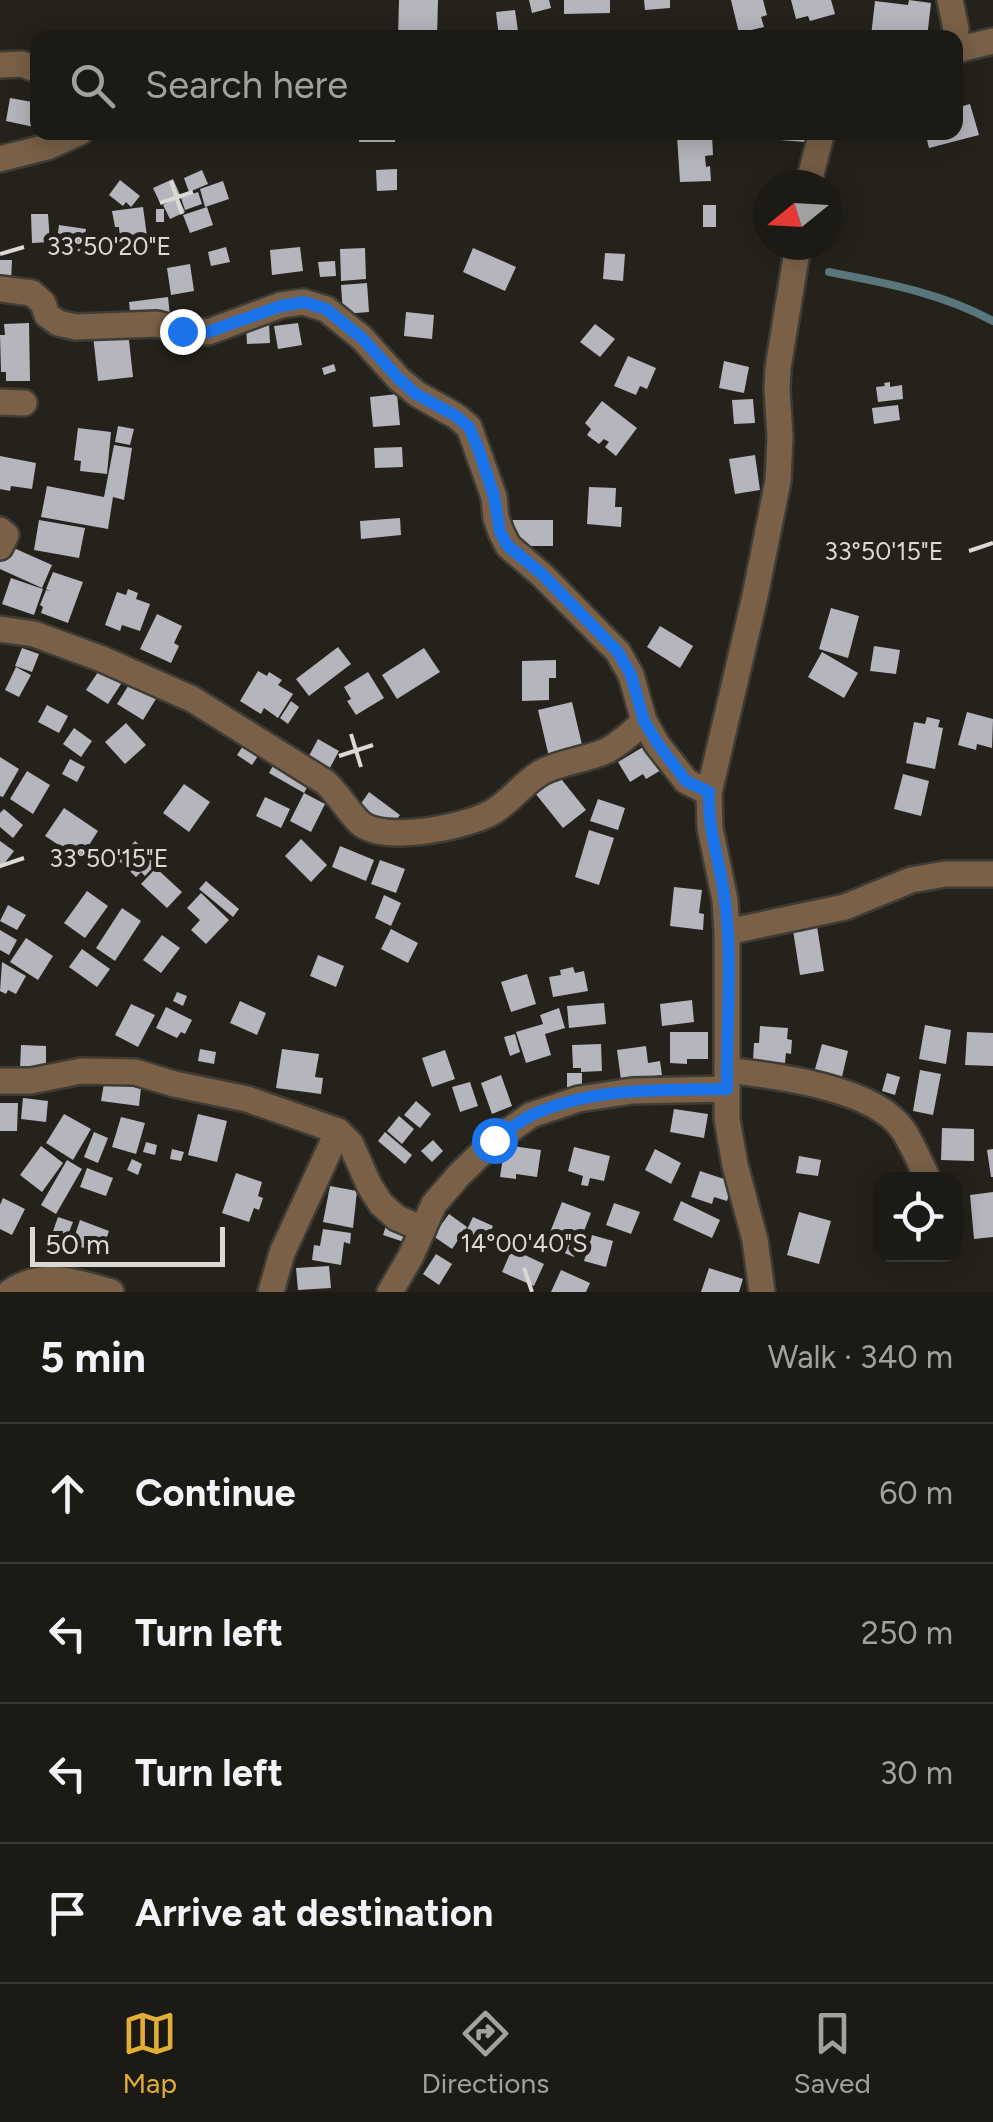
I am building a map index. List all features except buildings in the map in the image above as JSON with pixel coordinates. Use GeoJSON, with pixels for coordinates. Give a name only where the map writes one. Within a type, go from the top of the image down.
{"type":"FeatureCollection","features":[{"type":"Feature","properties":{"kind":"street"},"geometry":{"type":"LineString","coordinates":[[950,0],[956,30]]}},
{"type":"Feature","properties":{"kind":"street"},"geometry":{"type":"LineString","coordinates":[[963,48],[993,41]]}},
{"type":"Feature","properties":{"kind":"street"},"geometry":{"type":"LineString","coordinates":[[0,65],[30,67]]}},
{"type":"Feature","properties":{"kind":"street"},"geometry":{"type":"LineString","coordinates":[[0,159],[63,140]]}},
{"type":"Feature","properties":{"kind":"street"},"geometry":{"type":"LineString","coordinates":[[812,170],[820,140]]}},
{"type":"Feature","properties":{"kind":"street"},"geometry":{"type":"LineString","coordinates":[[762,1292],[755,1240],[727,1119],[727,932],[722,882],[710,828],[709,792],[756,596],[778,481],[778,368],[796,260]]}},
{"type":"Feature","properties":{"kind":"street"},"geometry":{"type":"LineString","coordinates":[[0,289],[32,293],[43,303],[46,315],[76,327],[157,324],[182,331],[208,332],[281,306],[304,302],[326,309],[362,338],[416,394],[469,427],[494,496],[500,532],[508,546],[542,574],[618,652],[631,675],[644,721],[671,764],[686,781],[709,792]]}},
{"type":"Feature","properties":{"kind":"street"},"geometry":{"type":"LineString","coordinates":[[0,530],[6,535],[0,547]]}},
{"type":"Feature","properties":{"kind":"street"},"geometry":{"type":"LineString","coordinates":[[0,629],[34,634],[192,699],[325,782],[360,823],[372,830],[428,830],[474,820],[493,812],[541,772],[606,751],[644,721]]}},
{"type":"Feature","properties":{"kind":"street"},"geometry":{"type":"LineString","coordinates":[[727,932],[845,907],[911,880],[946,874],[993,874]]}},
{"type":"Feature","properties":{"kind":"street"},"geometry":{"type":"LineString","coordinates":[[0,1081],[31,1081],[81,1071],[135,1072],[247,1098],[338,1131],[351,1144],[382,1204],[397,1218],[423,1229]]}},
{"type":"Feature","properties":{"kind":"street"},"geometry":{"type":"LineString","coordinates":[[390,1292],[434,1204],[459,1175],[494,1140],[531,1115],[579,1099],[727,1080],[800,1080],[883,1110],[902,1128],[924,1172]]}},
{"type":"Feature","properties":{"kind":"street"},"geometry":{"type":"LineString","coordinates":[[271,1292],[282,1253],[338,1131]]}},
{"type":"Feature","properties":{"kind":"street"},"geometry":{"type":"LineString","coordinates":[[10,1292],[35,1280],[54,1279],[111,1292]]}},
{"type":"Feature","properties":{"kind":"waterway"},"geometry":{"type":"LineString","coordinates":[[829,272],[934,296],[993,321]]}},
{"type":"Feature","properties":{"kind":"route"},"geometry":{"type":"LineString","coordinates":[[182,331],[208,332],[281,306],[304,302],[326,309],[362,338],[416,394],[469,427],[494,496],[500,532],[508,546],[542,574],[618,652],[631,675],[644,721],[671,764],[686,781],[709,792],[710,828],[725,900],[727,932],[727,1089],[632,1091],[579,1099],[531,1115],[494,1140]]}}]}
